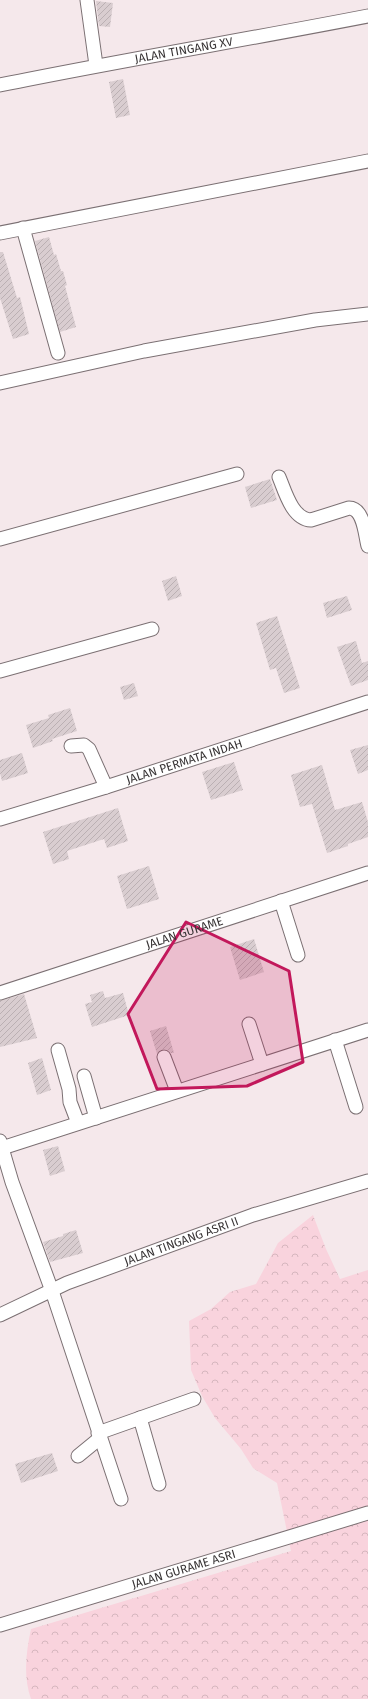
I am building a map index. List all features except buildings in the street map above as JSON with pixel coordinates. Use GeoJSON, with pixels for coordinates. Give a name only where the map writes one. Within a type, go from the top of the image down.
{"type":"FeatureCollection","features":[{"type":"Feature","properties":{"kind":"street"},"geometry":{"type":"LineString","coordinates":[[87,0],[96,65]]}},
{"type":"Feature","properties":{"kind":"street","name":"JALAN TINGANG XV"},"geometry":{"type":"LineString","coordinates":[[0,85],[96,65],[253,38],[368,16]]}},
{"type":"Feature","properties":{"kind":"street"},"geometry":{"type":"LineString","coordinates":[[0,232],[368,161]]}},
{"type":"Feature","properties":{"kind":"street"},"geometry":{"type":"LineString","coordinates":[[23,228],[58,353]]}},
{"type":"Feature","properties":{"kind":"street"},"geometry":{"type":"LineString","coordinates":[[0,383],[144,351],[315,320],[368,314]]}},
{"type":"Feature","properties":{"kind":"street"},"geometry":{"type":"LineString","coordinates":[[0,539],[237,474]]}},
{"type":"Feature","properties":{"kind":"street"},"geometry":{"type":"LineString","coordinates":[[279,476],[295,512],[305,520],[310,520],[349,508],[355,510],[360,515],[368,546]]}},
{"type":"Feature","properties":{"kind":"street"},"geometry":{"type":"LineString","coordinates":[[0,671],[152,629]]}},
{"type":"Feature","properties":{"kind":"street","name":"JALAN PERMATA INDAH"},"geometry":{"type":"LineString","coordinates":[[0,819],[106,787],[368,702]]}},
{"type":"Feature","properties":{"kind":"street"},"geometry":{"type":"LineString","coordinates":[[70,746],[84,745],[89,749],[106,787]]}},
{"type":"Feature","properties":{"kind":"street","name":"JALAN GURAME"},"geometry":{"type":"LineString","coordinates":[[0,993],[368,873]]}},
{"type":"Feature","properties":{"kind":"street"},"geometry":{"type":"LineString","coordinates":[[282,901],[298,955]]}},
{"type":"Feature","properties":{"kind":"street"},"geometry":{"type":"LineString","coordinates":[[250,1024],[262,1064]]}},
{"type":"Feature","properties":{"kind":"street"},"geometry":{"type":"LineString","coordinates":[[121,1499],[52,1291],[12,1182],[1,1144],[96,1118],[368,1030]]}},
{"type":"Feature","properties":{"kind":"street"},"geometry":{"type":"LineString","coordinates":[[335,1040],[356,1107]]}},
{"type":"Feature","properties":{"kind":"street"},"geometry":{"type":"LineString","coordinates":[[58,1050],[69,1089],[70,1102],[78,1123]]}},
{"type":"Feature","properties":{"kind":"street"},"geometry":{"type":"LineString","coordinates":[[164,1057],[178,1091]]}},
{"type":"Feature","properties":{"kind":"street"},"geometry":{"type":"LineString","coordinates":[[84,1076],[96,1118]]}},
{"type":"Feature","properties":{"kind":"street","name":"JALAN TINGANG ASRI II"},"geometry":{"type":"LineString","coordinates":[[0,1315],[67,1283],[253,1215],[368,1181]]}},
{"type":"Feature","properties":{"kind":"street"},"geometry":{"type":"LineString","coordinates":[[78,1456],[99,1436],[140,1418],[194,1399]]}},
{"type":"Feature","properties":{"kind":"street"},"geometry":{"type":"LineString","coordinates":[[140,1418],[159,1484]]}},
{"type":"Feature","properties":{"kind":"street","name":"JALAN GURAME ASRI"},"geometry":{"type":"LineString","coordinates":[[0,1625],[368,1513]]}},
{"type":"Feature","properties":{"kind":"highlighted area"},"geometry":{"type":"Polygon","coordinates":[[[186,922],[289,971],[303,1062],[247,1086],[157,1089],[128,1014],[186,922]]]}},
{"type":"Feature","properties":{"kind":"green space"},"geometry":{"type":"Polygon","coordinates":[[[313,1215],[326,1249],[340,1279],[368,1270],[368,1699],[31,1699],[28,1691],[26,1664],[31,1629],[291,1551],[277,1483],[253,1468],[241,1449],[215,1418],[202,1396],[191,1370],[189,1321],[211,1309],[230,1292],[256,1284],[278,1243],[313,1215]]]}}]}
